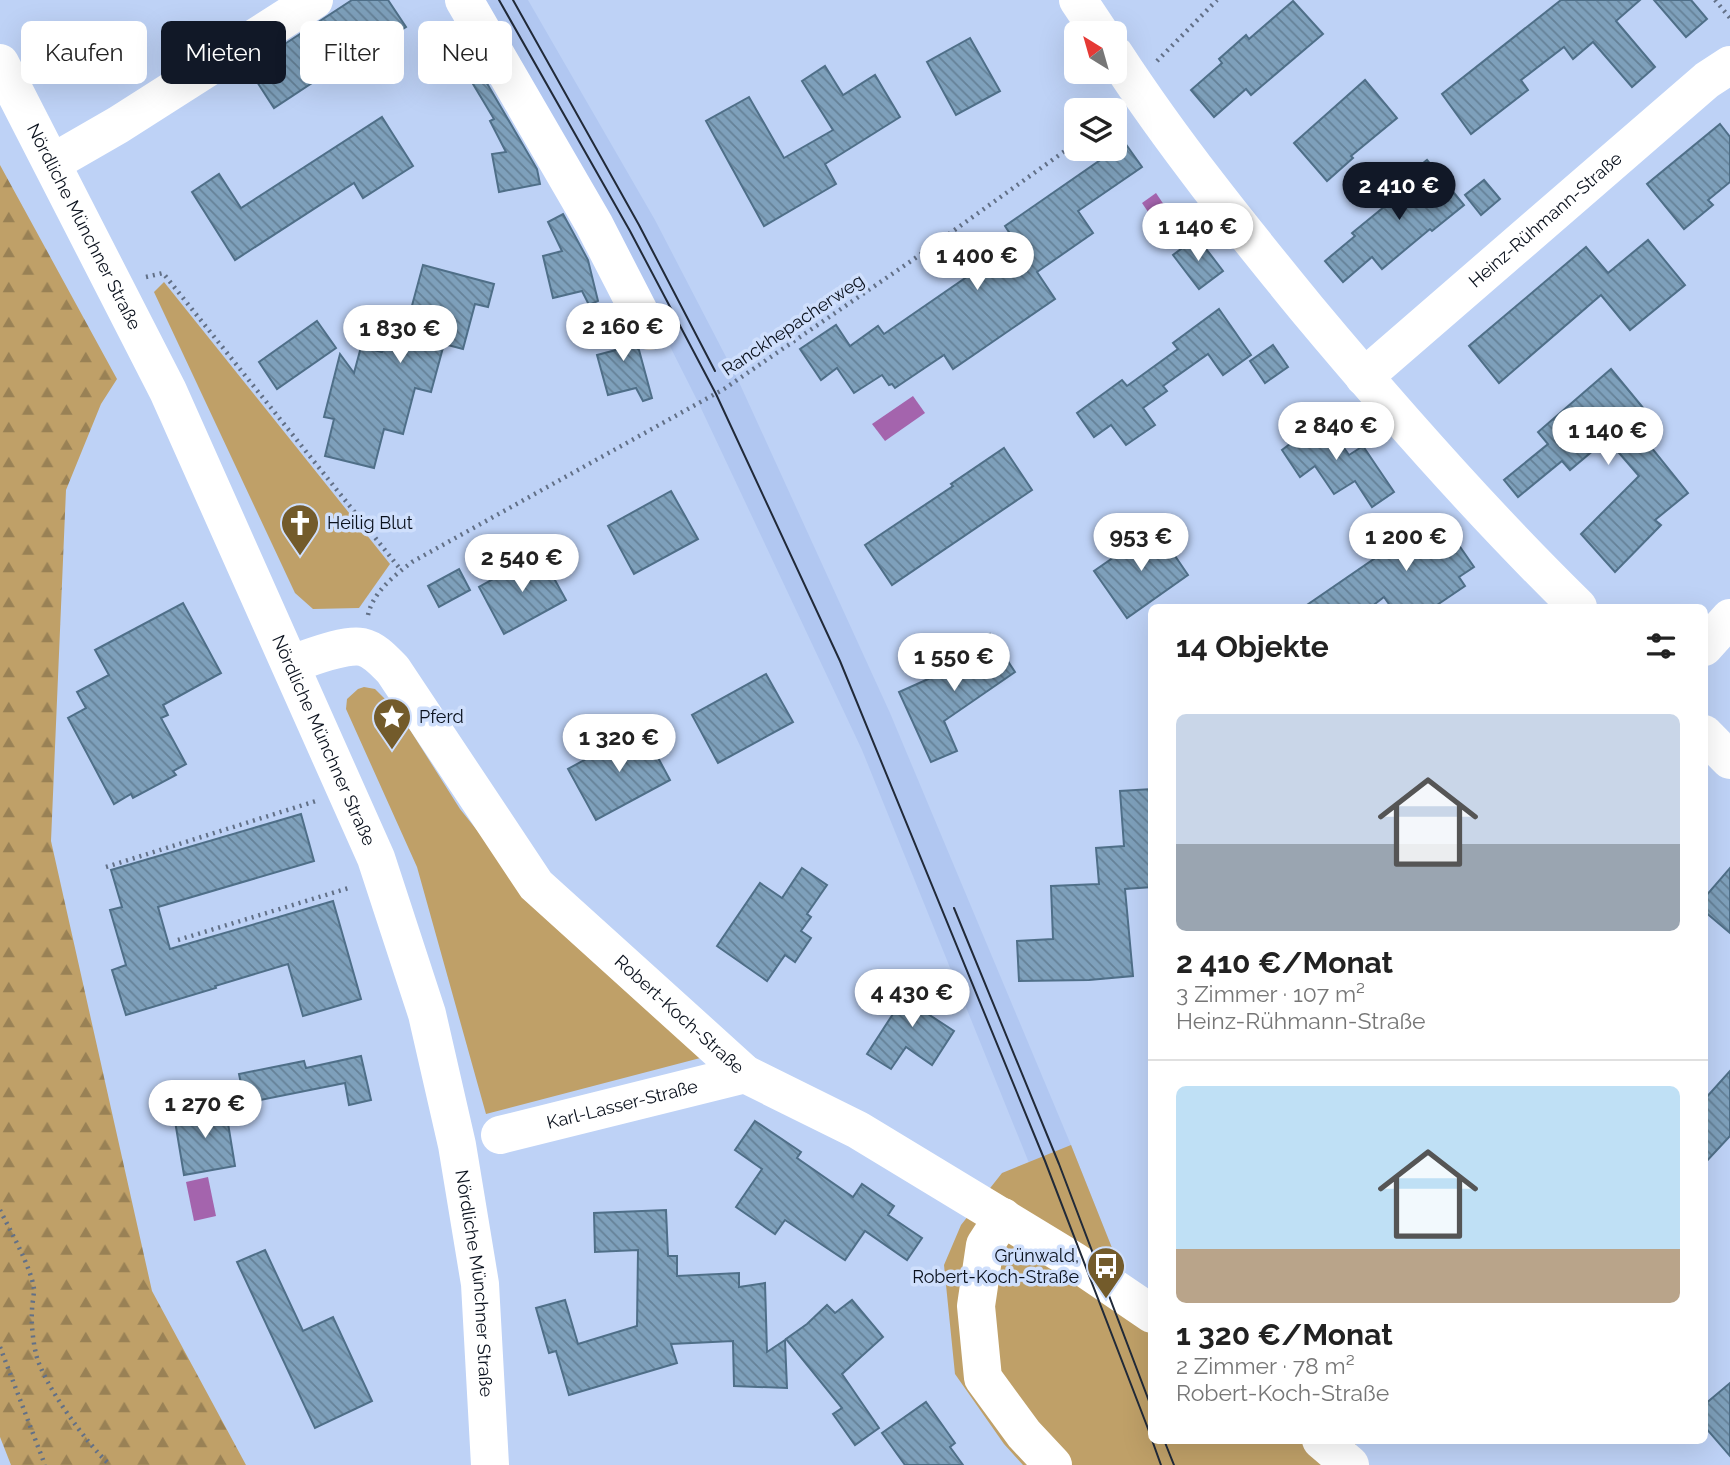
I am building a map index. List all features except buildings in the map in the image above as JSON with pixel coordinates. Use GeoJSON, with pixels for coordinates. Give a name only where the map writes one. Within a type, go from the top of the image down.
{"type":"FeatureCollection","features":[{"type":"Feature","properties":{"kind":"street"},"geometry":{"type":"LineString","coordinates":[[52,163],[130,117],[314,0]]}},
{"type":"Feature","properties":{"kind":"street"},"geometry":{"type":"LineString","coordinates":[[464,0],[594,223],[649,331]]}},
{"type":"Feature","properties":{"kind":"street"},"geometry":{"type":"LineString","coordinates":[[1078,0],[1092,21]]}},
{"type":"Feature","properties":{"kind":"street","name":"Nördliche Münchner Straße"},"geometry":{"type":"LineString","coordinates":[[0,63],[168,391],[291,664],[325,794],[376,858],[427,1014],[457,1145],[480,1284],[490,1465]]}},
{"type":"Feature","properties":{"kind":"street","name":"Heinz-Rühmann-Straße"},"geometry":{"type":"LineString","coordinates":[[1364,377],[1707,80],[1730,65]]}},
{"type":"Feature","properties":{"kind":"street"},"geometry":{"type":"LineString","coordinates":[[1127,74],[1225,207],[1364,377],[1526,556],[1575,604]]}},
{"type":"Feature","properties":{"kind":"street"},"geometry":{"type":"LineString","coordinates":[[1708,643],[1730,618]]}},
{"type":"Feature","properties":{"kind":"street"},"geometry":{"type":"LineString","coordinates":[[291,664],[327,652],[361,647]]}},
{"type":"Feature","properties":{"kind":"street","name":"Robert-Koch-Straße"},"geometry":{"type":"LineString","coordinates":[[361,647],[380,656],[393,670],[536,885],[745,1074],[858,1130],[1074,1261],[1148,1311]]}},
{"type":"Feature","properties":{"kind":"street"},"geometry":{"type":"LineString","coordinates":[[1708,738],[1730,760]]}},
{"type":"Feature","properties":{"kind":"street","name":"Karl-Lasser-Straße"},"geometry":{"type":"LineString","coordinates":[[500,1135],[745,1074]]}},
{"type":"Feature","properties":{"kind":"street"},"geometry":{"type":"LineString","coordinates":[[1003,1217],[985,1245],[976,1306],[984,1378],[1024,1434],[1053,1465]]}},
{"type":"Feature","properties":{"kind":"street"},"geometry":{"type":"LineString","coordinates":[[1326,1444],[1350,1465]]}},
{"type":"Feature","properties":{"kind":"path"},"geometry":{"type":"LineString","coordinates":[[1127,68],[1217,0]]}},
{"type":"Feature","properties":{"kind":"path"},"geometry":{"type":"LineString","coordinates":[[1715,0],[1730,18]]}},
{"type":"Feature","properties":{"kind":"path","name":"Ranckhepacherweg"},"geometry":{"type":"LineString","coordinates":[[361,647],[370,607],[390,578],[401,570],[724,389],[914,259],[1064,152]]}},
{"type":"Feature","properties":{"kind":"path"},"geometry":{"type":"LineString","coordinates":[[144,278],[163,273],[401,570]]}},
{"type":"Feature","properties":{"kind":"path"},"geometry":{"type":"LineString","coordinates":[[106,867],[325,794]]}},
{"type":"Feature","properties":{"kind":"path"},"geometry":{"type":"LineString","coordinates":[[348,874],[357,896]]}},
{"type":"Feature","properties":{"kind":"path"},"geometry":{"type":"LineString","coordinates":[[178,940],[353,887]]}},
{"type":"Feature","properties":{"kind":"path"},"geometry":{"type":"LineString","coordinates":[[0,1210],[34,1288],[32,1314],[36,1354],[51,1387],[75,1424],[94,1451],[110,1465]]}},
{"type":"Feature","properties":{"kind":"path"},"geometry":{"type":"LineString","coordinates":[[0,1347],[45,1465]]}},
{"type":"Feature","properties":{"kind":"shaded area"},"geometry":{"type":"Polygon","coordinates":[[[481,0],[528,0],[655,220],[738,380],[890,713],[1122,1273],[1048,1210],[862,750],[699,404],[617,241],[512,55],[512,21],[493,21],[481,0]]]}},
{"type":"Feature","properties":{"kind":"shaded area"},"geometry":{"type":"Polygon","coordinates":[[[1156,193],[1185,236],[1171,246],[1142,203],[1156,193]]]}},
{"type":"Feature","properties":{"kind":"shaded area"},"geometry":{"type":"Polygon","coordinates":[[[913,396],[925,413],[885,441],[872,424],[913,396]]]}},
{"type":"Feature","properties":{"kind":"shaded area"},"geometry":{"type":"Polygon","coordinates":[[[208,1177],[216,1216],[194,1221],[186,1182],[208,1177]]]}},
{"type":"Feature","properties":{"kind":"green space"},"geometry":{"type":"Polygon","coordinates":[[[0,165],[117,379],[101,404],[66,490],[51,841],[152,1291],[246,1465],[11,1465],[0,1437],[0,165]]]}},
{"type":"Feature","properties":{"kind":"green space"},"geometry":{"type":"Polygon","coordinates":[[[164,282],[390,564],[359,608],[313,609],[295,593],[154,292],[164,282]]]}},
{"type":"Feature","properties":{"kind":"green space"},"geometry":{"type":"Polygon","coordinates":[[[364,687],[375,689],[400,714],[460,809],[532,899],[708,1056],[486,1114],[417,867],[346,709],[347,699],[364,687]]]}},
{"type":"Feature","properties":{"kind":"green space"},"geometry":{"type":"Polygon","coordinates":[[[1071,1145],[1122,1273],[1148,1290],[1148,1444],[1356,1445],[1335,1465],[1023,1465],[1004,1444],[955,1374],[944,1265],[961,1225],[1002,1173],[1071,1145]]]}},
{"type":"Feature","properties":{"kind":"tram line"},"geometry":{"type":"LineString","coordinates":[[499,0],[630,231],[716,394],[840,661],[1045,1161],[1148,1429]]}},
{"type":"Feature","properties":{"kind":"tram line"},"geometry":{"type":"LineString","coordinates":[[513,0],[639,225],[715,371]]}},
{"type":"Feature","properties":{"kind":"tram line"},"geometry":{"type":"LineString","coordinates":[[954,908],[1059,1164],[1148,1398]]}},
{"type":"Feature","properties":{"kind":"tram line"},"geometry":{"type":"LineString","coordinates":[[1153,1444],[1161,1465]]}},
{"type":"Feature","properties":{"kind":"tram line"},"geometry":{"type":"LineString","coordinates":[[1166,1444],[1174,1465]]}},
{"type":"Feature","properties":{"kind":"place","name":"Heilig Blut"},"geometry":{"type":"Point","coordinates":[300,557]}},
{"type":"Feature","properties":{"kind":"place","name":"Pferd"},"geometry":{"type":"Point","coordinates":[392,751]}},
{"type":"Feature","properties":{"kind":"place","name":"Grünwald, Robert-Koch-Straße"},"geometry":{"type":"Point","coordinates":[1106,1300]}}]}
